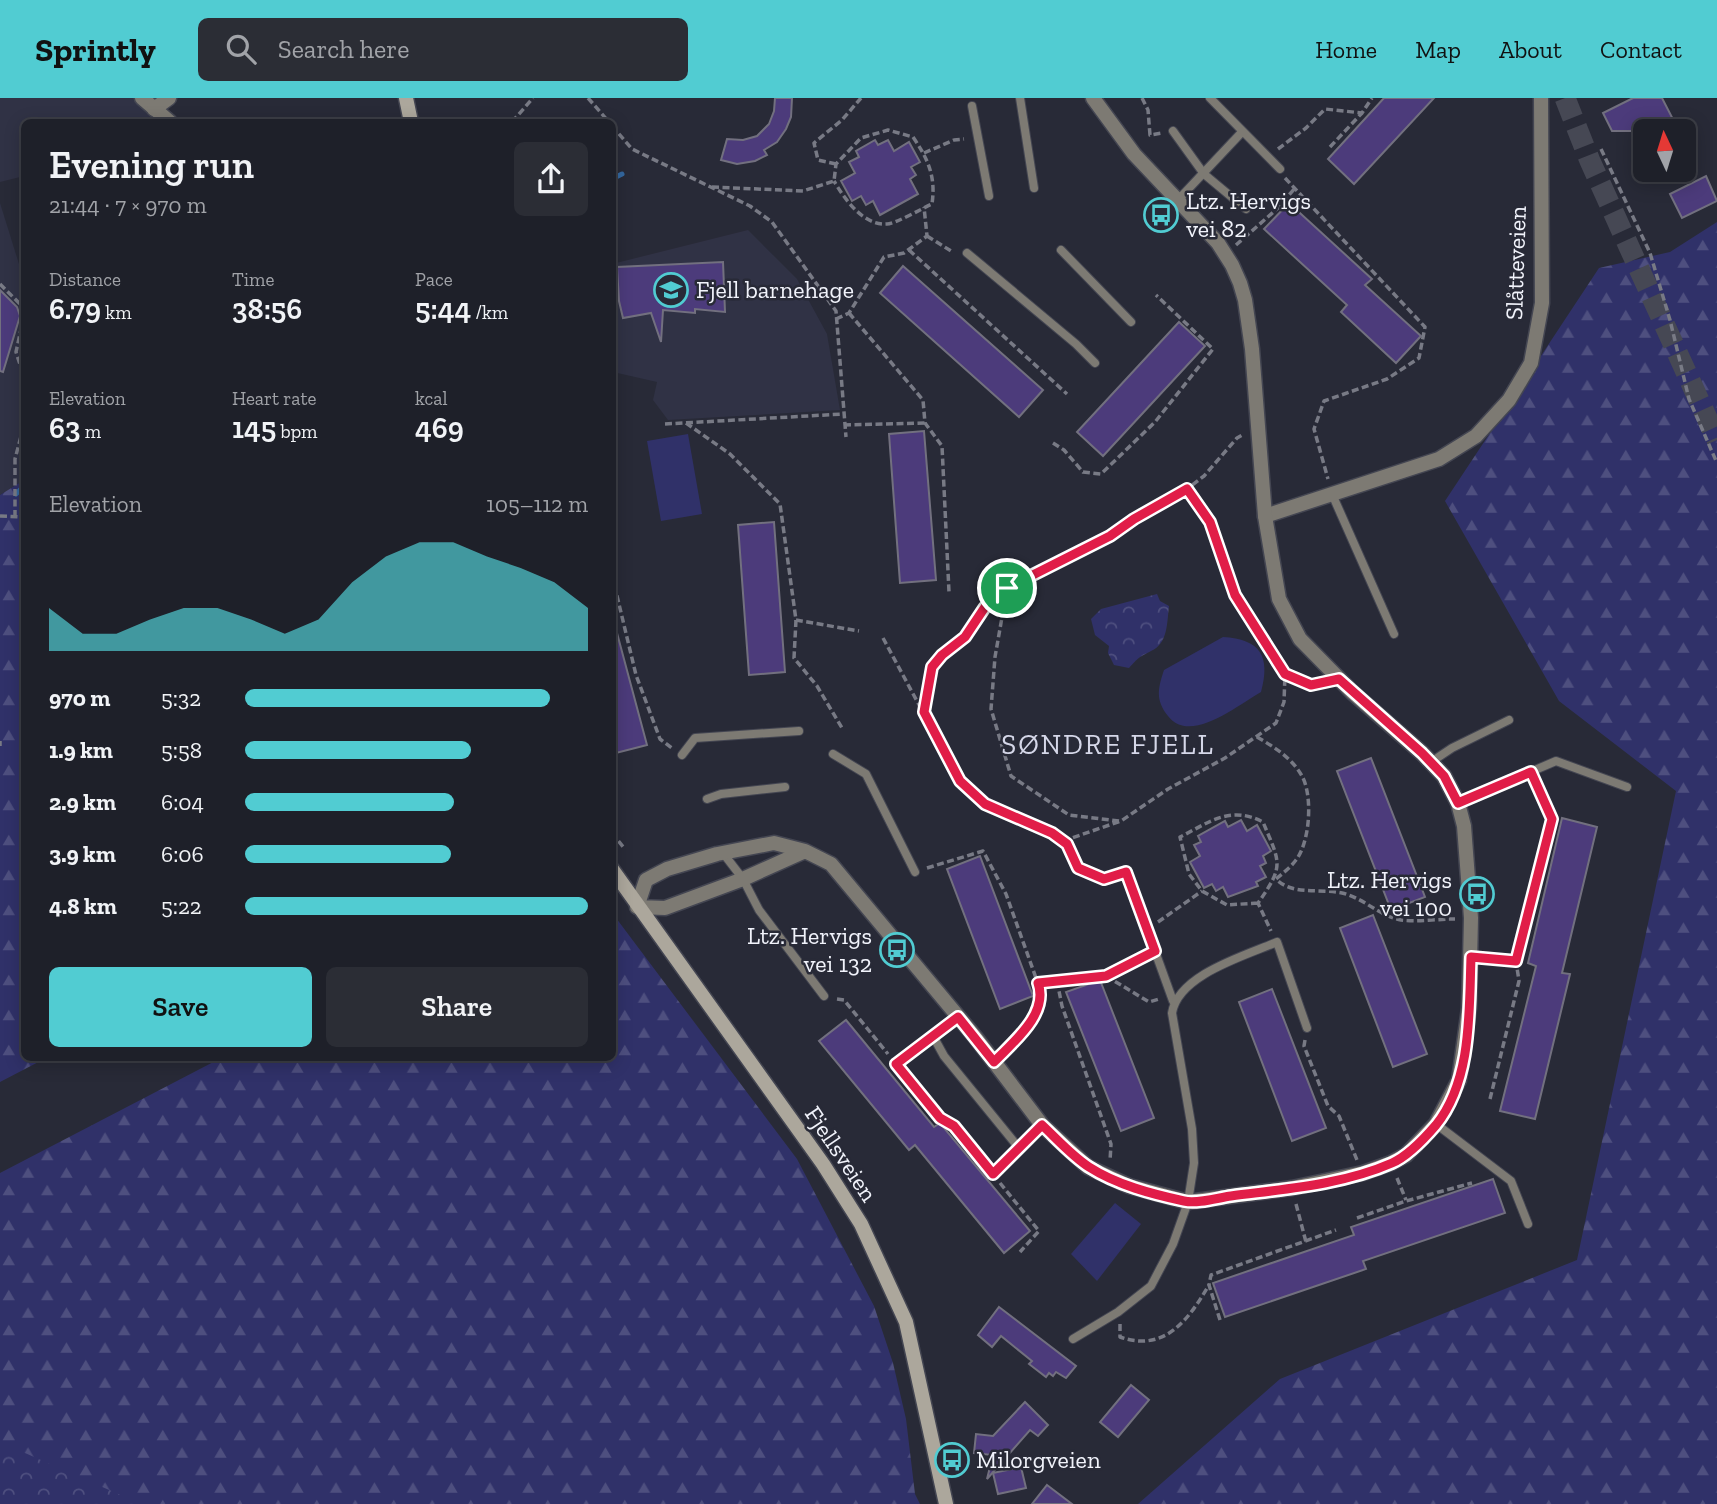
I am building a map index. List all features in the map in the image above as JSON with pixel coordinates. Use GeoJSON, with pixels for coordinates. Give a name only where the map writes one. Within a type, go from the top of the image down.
{"type":"FeatureCollection","features":[{"type":"Feature","properties":{"kind":"main road"},"geometry":{"type":"LineString","coordinates":[[406,98],[410,119]]}},
{"type":"Feature","properties":{"kind":"main road","name":"Fjellsveien"},"geometry":{"type":"LineString","coordinates":[[616,876],[823,1164],[861,1224],[906,1322],[946,1504]]}},
{"type":"Feature","properties":{"kind":"street"},"geometry":{"type":"LineString","coordinates":[[142,98],[166,119]]}},
{"type":"Feature","properties":{"kind":"street"},"geometry":{"type":"LineString","coordinates":[[154,109],[169,98]]}},
{"type":"Feature","properties":{"kind":"street"},"geometry":{"type":"LineString","coordinates":[[805,851],[665,908],[637,907],[646,880],[667,869],[723,853],[774,843],[805,851],[831,863],[958,1017],[1042,1125],[1088,1167],[1129,1186],[1188,1202],[1292,1188],[1363,1173],[1406,1155],[1436,1124],[1459,1080],[1469,1008],[1471,918],[1464,826],[1458,803],[1444,776],[1431,762],[1339,679],[1300,639],[1279,599],[1265,516],[1245,300],[1233,265],[1225,252],[1133,154],[1093,98]]}},
{"type":"Feature","properties":{"kind":"street","name":"Slåtteveien"},"geometry":{"type":"LineString","coordinates":[[1265,516],[1439,459],[1476,436],[1509,400],[1531,363],[1542,303],[1541,98]]}},
{"type":"Feature","properties":{"kind":"lane"},"geometry":{"type":"LineString","coordinates":[[1020,98],[1034,188]]}},
{"type":"Feature","properties":{"kind":"lane"},"geometry":{"type":"LineString","coordinates":[[1210,98],[1280,169]]}},
{"type":"Feature","properties":{"kind":"lane"},"geometry":{"type":"LineString","coordinates":[[972,106],[989,196]]}},
{"type":"Feature","properties":{"kind":"lane"},"geometry":{"type":"LineString","coordinates":[[1173,131],[1203,174],[1246,209]]}},
{"type":"Feature","properties":{"kind":"lane"},"geometry":{"type":"LineString","coordinates":[[1177,201],[1242,132]]}},
{"type":"Feature","properties":{"kind":"lane"},"geometry":{"type":"LineString","coordinates":[[1061,250],[1131,323]]}},
{"type":"Feature","properties":{"kind":"lane"},"geometry":{"type":"LineString","coordinates":[[967,253],[1076,344],[1094,363]]}},
{"type":"Feature","properties":{"kind":"lane"},"geometry":{"type":"LineString","coordinates":[[1332,494],[1394,634]]}},
{"type":"Feature","properties":{"kind":"lane"},"geometry":{"type":"LineString","coordinates":[[1431,762],[1452,748],[1508,720]]}},
{"type":"Feature","properties":{"kind":"lane"},"geometry":{"type":"LineString","coordinates":[[682,755],[695,738],[799,731]]}},
{"type":"Feature","properties":{"kind":"lane"},"geometry":{"type":"LineString","coordinates":[[834,754],[866,774],[915,872]]}},
{"type":"Feature","properties":{"kind":"lane"},"geometry":{"type":"LineString","coordinates":[[1458,803],[1556,761],[1627,787]]}},
{"type":"Feature","properties":{"kind":"lane"},"geometry":{"type":"LineString","coordinates":[[707,799],[722,794],[785,787]]}},
{"type":"Feature","properties":{"kind":"lane"},"geometry":{"type":"LineString","coordinates":[[723,853],[743,878],[759,910],[824,996]]}},
{"type":"Feature","properties":{"kind":"lane"},"geometry":{"type":"LineString","coordinates":[[1073,1339],[1118,1312],[1152,1286],[1173,1244],[1188,1202],[1194,1163],[1192,1129],[1172,1013],[1172,998],[1126,872]]}},
{"type":"Feature","properties":{"kind":"lane"},"geometry":{"type":"LineString","coordinates":[[1172,998],[1196,978],[1277,942],[1307,1028]]}},
{"type":"Feature","properties":{"kind":"lane"},"geometry":{"type":"LineString","coordinates":[[896,1064],[958,1017]]}},
{"type":"Feature","properties":{"kind":"lane"},"geometry":{"type":"LineString","coordinates":[[933,1036],[944,1056],[1019,1148]]}},
{"type":"Feature","properties":{"kind":"lane"},"geometry":{"type":"LineString","coordinates":[[1436,1124],[1511,1181],[1528,1224]]}},
{"type":"Feature","properties":{"kind":"lane"},"geometry":{"type":"LineString","coordinates":[[993,1174],[1042,1125]]}},
{"type":"Feature","properties":{"kind":"path"},"geometry":{"type":"LineString","coordinates":[[515,119],[533,98]]}},
{"type":"Feature","properties":{"kind":"path"},"geometry":{"type":"LineString","coordinates":[[588,98],[607,119]]}},
{"type":"Feature","properties":{"kind":"path"},"geometry":{"type":"LineString","coordinates":[[836,164],[818,160],[814,143],[842,120],[861,98]]}},
{"type":"Feature","properties":{"kind":"path"},"geometry":{"type":"LineString","coordinates":[[1142,98],[1147,110],[1150,135],[1173,131]]}},
{"type":"Feature","properties":{"kind":"path"},"geometry":{"type":"LineString","coordinates":[[1330,147],[1362,113],[1372,98]]}},
{"type":"Feature","properties":{"kind":"path"},"geometry":{"type":"LineString","coordinates":[[1268,157],[1306,128],[1325,109],[1362,113]]}},
{"type":"Feature","properties":{"kind":"path"},"geometry":{"type":"LineString","coordinates":[[616,130],[632,149],[750,206],[772,222],[836,311],[846,438]]}},
{"type":"Feature","properties":{"kind":"path"},"geometry":{"type":"LineString","coordinates":[[888,130],[913,137],[928,160],[934,192],[932,204],[887,224],[872,220],[850,208],[834,181],[836,164],[861,138],[888,130]]}},
{"type":"Feature","properties":{"kind":"path"},"geometry":{"type":"LineString","coordinates":[[924,153],[954,140],[977,137]]}},
{"type":"Feature","properties":{"kind":"path"},"geometry":{"type":"LineString","coordinates":[[1601,149],[1650,253],[1689,399],[1717,463]]}},
{"type":"Feature","properties":{"kind":"path"},"geometry":{"type":"LineString","coordinates":[[1280,169],[1294,188],[1425,327],[1419,358],[1387,379],[1324,401],[1314,429],[1332,494]]}},
{"type":"Feature","properties":{"kind":"path"},"geometry":{"type":"LineString","coordinates":[[712,187],[803,191],[834,181]]}},
{"type":"Feature","properties":{"kind":"path"},"geometry":{"type":"LineString","coordinates":[[1225,252],[1249,235],[1278,208],[1294,188]]}},
{"type":"Feature","properties":{"kind":"path"},"geometry":{"type":"LineString","coordinates":[[924,207],[927,236]]}},
{"type":"Feature","properties":{"kind":"path"},"geometry":{"type":"LineString","coordinates":[[836,319],[849,313],[884,257],[904,253],[927,236]]}},
{"type":"Feature","properties":{"kind":"path"},"geometry":{"type":"LineString","coordinates":[[927,236],[951,251]]}},
{"type":"Feature","properties":{"kind":"path"},"geometry":{"type":"LineString","coordinates":[[909,250],[1066,394]]}},
{"type":"Feature","properties":{"kind":"path"},"geometry":{"type":"LineString","coordinates":[[0,284],[21,305]]}},
{"type":"Feature","properties":{"kind":"path"},"geometry":{"type":"LineString","coordinates":[[1054,443],[1064,450],[1083,472],[1101,474],[1154,422],[1213,349],[1156,295]]}},
{"type":"Feature","properties":{"kind":"path"},"geometry":{"type":"LineString","coordinates":[[849,313],[923,400],[925,423],[943,446],[949,592]]}},
{"type":"Feature","properties":{"kind":"path"},"geometry":{"type":"LineString","coordinates":[[21,330],[16,352],[21,368]]}},
{"type":"Feature","properties":{"kind":"path"},"geometry":{"type":"LineString","coordinates":[[665,424],[843,414]]}},
{"type":"Feature","properties":{"kind":"path"},"geometry":{"type":"LineString","coordinates":[[686,423],[730,454],[780,504],[796,620],[794,658],[817,686],[842,728]]}},
{"type":"Feature","properties":{"kind":"path"},"geometry":{"type":"LineString","coordinates":[[844,425],[925,423]]}},
{"type":"Feature","properties":{"kind":"path"},"geometry":{"type":"LineString","coordinates":[[924,712],[932,667],[942,655],[965,637],[985,607],[1007,588],[1110,536],[1187,489],[1204,476],[1237,438],[1258,426]]}},
{"type":"Feature","properties":{"kind":"path"},"geometry":{"type":"LineString","coordinates":[[15,517],[15,459],[21,436]]}},
{"type":"Feature","properties":{"kind":"path"},"geometry":{"type":"LineString","coordinates":[[1063,841],[1121,821],[1168,789],[1257,737],[1276,723],[1284,702],[1285,674],[1235,595],[1210,522],[1187,489]]}},
{"type":"Feature","properties":{"kind":"path"},"geometry":{"type":"LineString","coordinates":[[0,516],[21,517]]}},
{"type":"Feature","properties":{"kind":"path"},"geometry":{"type":"LineString","coordinates":[[1007,588],[995,657],[991,709],[1011,776],[1069,815],[1121,821]]}},
{"type":"Feature","properties":{"kind":"path"},"geometry":{"type":"LineString","coordinates":[[616,592],[636,675],[660,739],[682,755]]}},
{"type":"Feature","properties":{"kind":"path"},"geometry":{"type":"LineString","coordinates":[[985,607],[1002,618]]}},
{"type":"Feature","properties":{"kind":"path"},"geometry":{"type":"LineString","coordinates":[[796,620],[859,631]]}},
{"type":"Feature","properties":{"kind":"path"},"geometry":{"type":"LineString","coordinates":[[883,638],[960,781],[985,804],[1052,833],[1063,841],[1078,868],[1104,879],[1126,872]]}},
{"type":"Feature","properties":{"kind":"path"},"geometry":{"type":"LineString","coordinates":[[1285,674],[1311,685],[1339,679]]}},
{"type":"Feature","properties":{"kind":"path"},"geometry":{"type":"LineString","coordinates":[[1257,737],[1280,750],[1302,776],[1309,801],[1306,835],[1298,859],[1276,879],[1258,904]]}},
{"type":"Feature","properties":{"kind":"path"},"geometry":{"type":"LineString","coordinates":[[1490,1100],[1519,981],[1516,961],[1552,819],[1531,772]]}},
{"type":"Feature","properties":{"kind":"path"},"geometry":{"type":"LineString","coordinates":[[1258,904],[1227,905],[1202,891],[1189,874],[1180,837],[1225,814],[1249,815],[1263,822],[1279,860],[1276,879]]}},
{"type":"Feature","properties":{"kind":"path"},"geometry":{"type":"LineString","coordinates":[[616,838],[624,848]]}},
{"type":"Feature","properties":{"kind":"path"},"geometry":{"type":"LineString","coordinates":[[915,872],[983,851],[1006,894],[1041,992],[1032,1023],[994,1062]]}},
{"type":"Feature","properties":{"kind":"path"},"geometry":{"type":"LineString","coordinates":[[1276,879],[1285,888],[1343,893],[1369,903],[1386,916],[1394,918],[1471,918]]}},
{"type":"Feature","properties":{"kind":"path"},"geometry":{"type":"LineString","coordinates":[[1147,928],[1202,891]]}},
{"type":"Feature","properties":{"kind":"path"},"geometry":{"type":"LineString","coordinates":[[1258,904],[1277,942]]}},
{"type":"Feature","properties":{"kind":"path"},"geometry":{"type":"LineString","coordinates":[[1038,983],[1106,976],[1155,951]]}},
{"type":"Feature","properties":{"kind":"path"},"geometry":{"type":"LineString","coordinates":[[1471,957],[1516,961]]}},
{"type":"Feature","properties":{"kind":"path"},"geometry":{"type":"LineString","coordinates":[[1106,976],[1149,1002],[1172,998]]}},
{"type":"Feature","properties":{"kind":"path"},"geometry":{"type":"LineString","coordinates":[[1057,981],[1062,1006],[1111,1144],[1109,1177]]}},
{"type":"Feature","properties":{"kind":"path"},"geometry":{"type":"LineString","coordinates":[[824,996],[844,1000],[940,1118],[954,1126],[1040,1231],[1020,1252]]}},
{"type":"Feature","properties":{"kind":"path"},"geometry":{"type":"LineString","coordinates":[[1307,1028],[1304,1046],[1328,1106],[1339,1116],[1363,1173]]}},
{"type":"Feature","properties":{"kind":"path"},"geometry":{"type":"LineString","coordinates":[[1391,1163],[1406,1201]]}},
{"type":"Feature","properties":{"kind":"path"},"geometry":{"type":"LineString","coordinates":[[1357,1218],[1472,1183]]}},
{"type":"Feature","properties":{"kind":"path"},"geometry":{"type":"LineString","coordinates":[[1292,1188],[1306,1242]]}},
{"type":"Feature","properties":{"kind":"path"},"geometry":{"type":"LineString","coordinates":[[1118,1312],[1120,1336],[1132,1341],[1153,1339],[1178,1329],[1193,1312],[1209,1285],[1211,1275],[1336,1230]]}},
{"type":"Feature","properties":{"kind":"path"},"geometry":{"type":"LineString","coordinates":[[1209,1285],[1220,1320]]}},
{"type":"Feature","properties":{"kind":"shaded area"},"geometry":{"type":"Polygon","coordinates":[[[0,98],[135,98],[156,119],[21,119],[21,177],[0,182],[0,98]]]}},
{"type":"Feature","properties":{"kind":"shaded area"},"geometry":{"type":"Polygon","coordinates":[[[0,203],[21,270],[21,482],[0,495],[0,203]]]}},
{"type":"Feature","properties":{"kind":"shaded area"},"geometry":{"type":"Polygon","coordinates":[[[748,230],[797,279],[827,334],[840,410],[668,420],[653,400],[657,382],[616,373],[616,263],[748,230]]]}},
{"type":"Feature","properties":{"kind":"green space"},"geometry":{"type":"Polygon","coordinates":[[[1717,222],[1717,1504],[1138,1504],[1280,1379],[1577,1260],[1676,791],[1559,701],[1445,501],[1599,268],[1670,252],[1717,222]]]}},
{"type":"Feature","properties":{"kind":"green space"},"geometry":{"type":"Polygon","coordinates":[[[688,434],[702,514],[661,521],[647,441],[688,434]]]}},
{"type":"Feature","properties":{"kind":"green space"},"geometry":{"type":"Polygon","coordinates":[[[21,482],[21,1061],[40,1061],[0,1082],[0,495],[21,482]]]}},
{"type":"Feature","properties":{"kind":"green space"},"geometry":{"type":"Polygon","coordinates":[[[1157,594],[1160,601],[1169,606],[1166,632],[1161,643],[1129,668],[1114,665],[1108,653],[1109,646],[1095,635],[1091,619],[1101,609],[1157,594]]]}},
{"type":"Feature","properties":{"kind":"green space"},"geometry":{"type":"Polygon","coordinates":[[[1223,637],[1246,641],[1260,652],[1264,668],[1261,692],[1201,725],[1177,724],[1168,716],[1159,699],[1164,670],[1223,637]]]}},
{"type":"Feature","properties":{"kind":"green space"},"geometry":{"type":"Polygon","coordinates":[[[616,918],[797,1159],[874,1306],[893,1363],[906,1419],[915,1494],[920,1504],[0,1504],[0,1173],[215,1061],[616,1061],[616,918]]]}},
{"type":"Feature","properties":{"kind":"green space"},"geometry":{"type":"Polygon","coordinates":[[[1115,1203],[1141,1224],[1097,1281],[1071,1254],[1115,1203]]]}},
{"type":"Feature","properties":{"kind":"green space"},"geometry":{"type":"Polygon","coordinates":[[[0,1442],[141,1504],[0,1504],[0,1442]]]}},
{"type":"Feature","properties":{"kind":"building"},"geometry":{"type":"Polygon","coordinates":[[[775,98],[792,98],[791,117],[777,142],[764,150],[767,155],[755,161],[737,164],[721,160],[727,139],[743,140],[757,136],[769,124],[775,98]]]}},
{"type":"Feature","properties":{"kind":"building"},"geometry":{"type":"Polygon","coordinates":[[[1384,98],[1434,98],[1354,184],[1328,159],[1384,98]]]}},
{"type":"Feature","properties":{"kind":"building"},"geometry":{"type":"Polygon","coordinates":[[[1633,98],[1662,98],[1673,119],[1633,119],[1633,131],[1612,131],[1603,113],[1633,98]]]}},
{"type":"Feature","properties":{"kind":"building"},"geometry":{"type":"Polygon","coordinates":[[[875,140],[878,145],[888,140],[894,151],[909,142],[920,162],[911,167],[916,175],[910,179],[918,194],[880,215],[873,201],[866,205],[861,196],[852,201],[841,181],[855,173],[849,162],[859,157],[856,151],[875,140]]]}},
{"type":"Feature","properties":{"kind":"building"},"geometry":{"type":"Polygon","coordinates":[[[1706,176],[1717,201],[1682,218],[1670,194],[1706,176]]]}},
{"type":"Feature","properties":{"kind":"building"},"geometry":{"type":"Polygon","coordinates":[[[1289,203],[1372,279],[1365,285],[1421,336],[1396,363],[1341,312],[1347,305],[1264,229],[1289,203]]]}},
{"type":"Feature","properties":{"kind":"building"},"geometry":{"type":"Polygon","coordinates":[[[723,262],[725,312],[663,310],[661,342],[651,313],[623,318],[617,267],[723,262]]]}},
{"type":"Feature","properties":{"kind":"building"},"geometry":{"type":"Polygon","coordinates":[[[903,266],[1043,390],[1019,417],[880,293],[903,266]]]}},
{"type":"Feature","properties":{"kind":"building"},"geometry":{"type":"Polygon","coordinates":[[[0,290],[17,307],[20,316],[3,372],[0,371],[0,290]]]}},
{"type":"Feature","properties":{"kind":"building"},"geometry":{"type":"Polygon","coordinates":[[[1179,322],[1205,346],[1103,456],[1077,432],[1179,322]]]}},
{"type":"Feature","properties":{"kind":"building"},"geometry":{"type":"Polygon","coordinates":[[[924,431],[936,580],[900,583],[889,434],[924,431]]]}},
{"type":"Feature","properties":{"kind":"building"},"geometry":{"type":"Polygon","coordinates":[[[774,522],[785,672],[749,675],[738,525],[774,522]]]}},
{"type":"Feature","properties":{"kind":"building"},"geometry":{"type":"Polygon","coordinates":[[[616,633],[647,745],[616,753],[616,633]]]}},
{"type":"Feature","properties":{"kind":"building"},"geometry":{"type":"Polygon","coordinates":[[[1371,758],[1425,897],[1391,910],[1337,771],[1371,758]]]}},
{"type":"Feature","properties":{"kind":"building"},"geometry":{"type":"Polygon","coordinates":[[[1562,818],[1597,827],[1562,973],[1570,974],[1535,1119],[1500,1111],[1536,966],[1528,963],[1562,818]]]}},
{"type":"Feature","properties":{"kind":"building"},"geometry":{"type":"Polygon","coordinates":[[[1241,820],[1247,831],[1257,825],[1271,851],[1263,856],[1266,863],[1260,866],[1266,877],[1256,882],[1258,886],[1228,897],[1223,887],[1216,891],[1212,884],[1204,888],[1190,862],[1200,856],[1194,845],[1201,842],[1198,836],[1225,821],[1228,827],[1241,820]]]}},
{"type":"Feature","properties":{"kind":"building"},"geometry":{"type":"Polygon","coordinates":[[[980,856],[1033,996],[1000,1009],[947,869],[980,856]]]}},
{"type":"Feature","properties":{"kind":"building"},"geometry":{"type":"Polygon","coordinates":[[[1373,915],[1427,1054],[1393,1067],[1340,928],[1373,915]]]}},
{"type":"Feature","properties":{"kind":"building"},"geometry":{"type":"Polygon","coordinates":[[[1100,980],[1154,1118],[1121,1131],[1066,992],[1100,980]]]}},
{"type":"Feature","properties":{"kind":"building"},"geometry":{"type":"Polygon","coordinates":[[[1272,989],[1326,1128],[1292,1141],[1239,1002],[1272,989]]]}},
{"type":"Feature","properties":{"kind":"building"},"geometry":{"type":"Polygon","coordinates":[[[846,1020],[934,1127],[940,1123],[1030,1231],[1004,1253],[915,1145],[909,1150],[819,1041],[846,1020]]]}},
{"type":"Feature","properties":{"kind":"building"},"geometry":{"type":"Polygon","coordinates":[[[1493,1179],[1505,1213],[1363,1261],[1366,1269],[1225,1317],[1213,1283],[1354,1235],[1351,1227],[1493,1179]]]}},
{"type":"Feature","properties":{"kind":"building"},"geometry":{"type":"Polygon","coordinates":[[[999,1307],[1076,1366],[1066,1378],[1056,1372],[1053,1376],[1049,1373],[1046,1377],[1029,1364],[1032,1361],[1001,1336],[992,1347],[978,1335],[999,1307]]]}},
{"type":"Feature","properties":{"kind":"building"},"geometry":{"type":"Polygon","coordinates":[[[1131,1385],[1149,1400],[1118,1437],[1100,1422],[1131,1385]]]}},
{"type":"Feature","properties":{"kind":"building"},"geometry":{"type":"Polygon","coordinates":[[[1025,1402],[1048,1425],[1038,1436],[1030,1430],[987,1479],[993,1455],[974,1453],[976,1434],[993,1436],[1025,1402]]]}},
{"type":"Feature","properties":{"kind":"building"},"geometry":{"type":"Polygon","coordinates":[[[1021,1467],[1026,1488],[998,1494],[993,1473],[1021,1467]]]}},
{"type":"Feature","properties":{"kind":"building"},"geometry":{"type":"Polygon","coordinates":[[[1047,1485],[1072,1504],[1032,1504],[1047,1485]]]}},
{"type":"Feature","properties":{"kind":"waterway"},"geometry":{"type":"LineString","coordinates":[[616,177],[622,174]]}},
{"type":"Feature","properties":{"kind":"waterway"},"geometry":{"type":"LineString","coordinates":[[16,494],[21,489]]}},
{"type":"Feature","properties":{"kind":"tunnel"},"geometry":{"type":"LineString","coordinates":[[1565,98],[1590,161],[1717,440]]}},
{"type":"Feature","properties":{"kind":"place","name":"Ltz. Hervigs vei 82"},"geometry":{"type":"Point","coordinates":[1161,215]}},
{"type":"Feature","properties":{"kind":"place","name":"Fjell barnehage"},"geometry":{"type":"Point","coordinates":[671,290]}},
{"type":"Feature","properties":{"kind":"place","name":"Ltz. Hervigs vei 100"},"geometry":{"type":"Point","coordinates":[1477,894]}},
{"type":"Feature","properties":{"kind":"place","name":"Ltz. Hervigs vei 132"},"geometry":{"type":"Point","coordinates":[897,950]}},
{"type":"Feature","properties":{"kind":"place","name":"Milorgveien"},"geometry":{"type":"Point","coordinates":[952,1460]}},
{"type":"Feature","properties":{"kind":"district","name":"SØNDRE FJELL"},"geometry":{"type":"Point","coordinates":[1108,744]}},
{"type":"Feature","properties":{"kind":"route"},"geometry":{"type":"LineString","coordinates":[[1187,489],[1210,522],[1235,595],[1285,674],[1311,685],[1339,679],[1422,753],[1444,776],[1458,803],[1531,772],[1552,819],[1516,961],[1471,957],[1469,1008],[1459,1080],[1436,1124],[1406,1155],[1391,1163],[1338,1180],[1188,1202],[1129,1186],[1088,1167],[1042,1125],[993,1174],[954,1126],[940,1118],[896,1064],[958,1017],[994,1062],[1032,1023],[1041,992],[1038,983],[1106,976],[1155,951],[1126,872],[1104,879],[1078,868],[1067,844],[1052,833],[985,804],[960,781],[924,712],[932,667],[942,655],[965,637],[985,607],[1007,588],[1110,536],[1187,489]]}}]}
